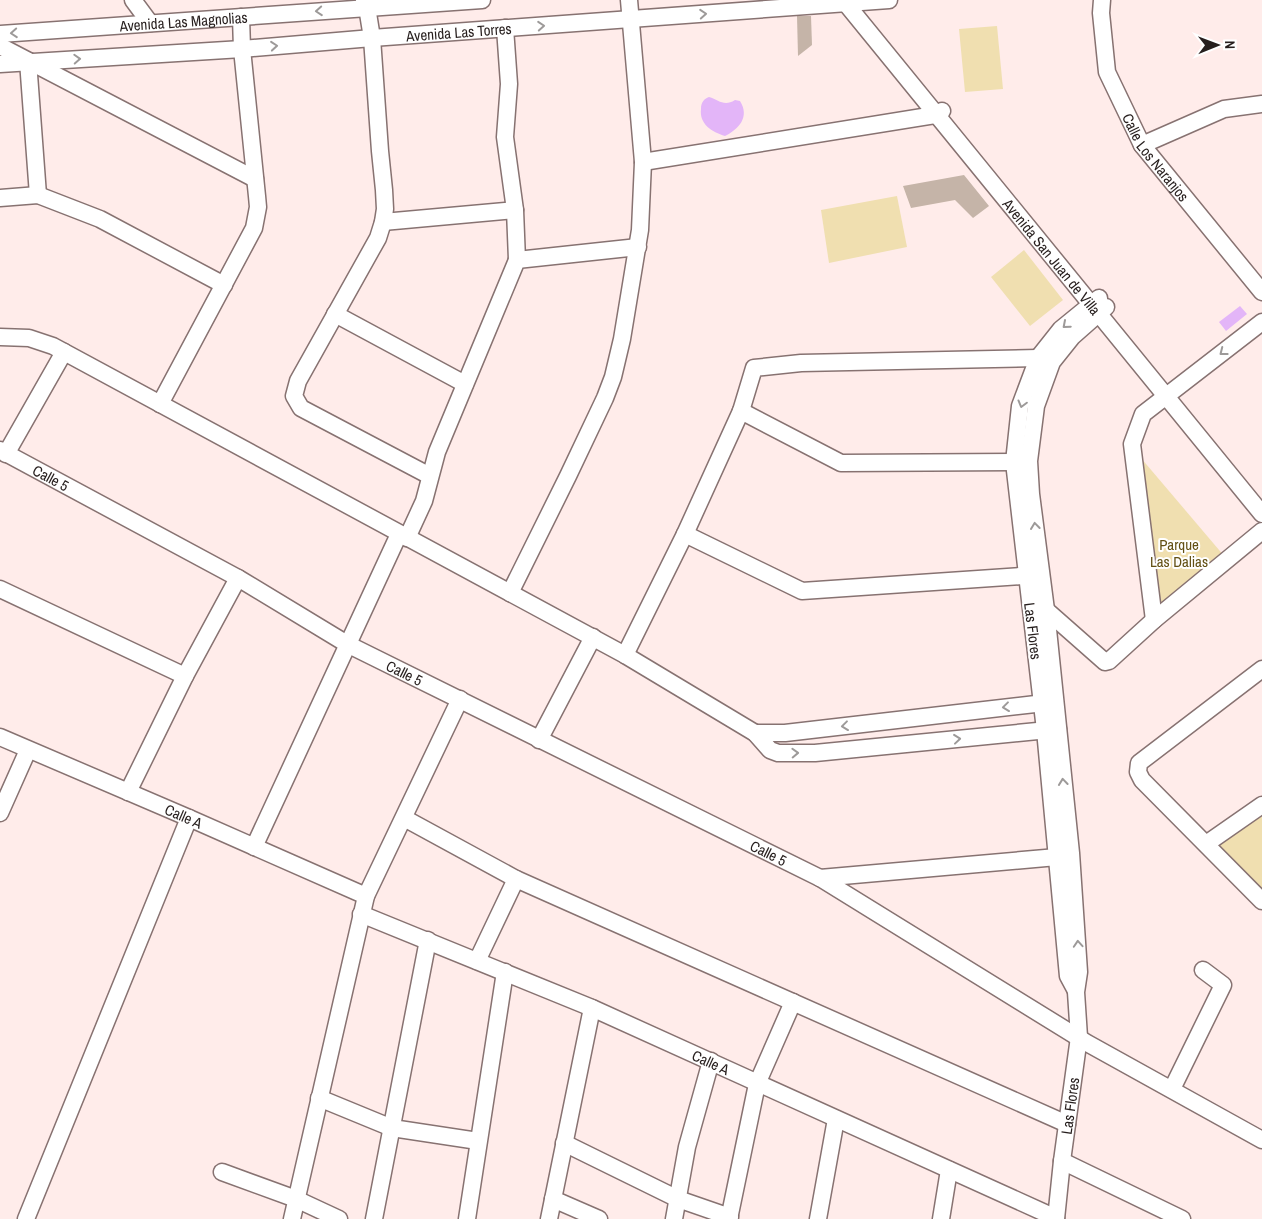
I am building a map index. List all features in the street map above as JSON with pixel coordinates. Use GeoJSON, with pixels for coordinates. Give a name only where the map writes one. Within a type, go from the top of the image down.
{"type":"FeatureCollection","features":[{"type":"Feature","properties":{"kind":"street"},"geometry":{"type":"LineString","coordinates":[[133,0],[150,23]]}},
{"type":"Feature","properties":{"kind":"street","name":"Avenida Las Torres"},"geometry":{"type":"LineString","coordinates":[[366,4],[482,0]]}},
{"type":"Feature","properties":{"kind":"street"},"geometry":{"type":"LineString","coordinates":[[510,593],[605,398],[613,377],[622,339],[638,247],[642,210],[643,162],[629,0]]}},
{"type":"Feature","properties":{"kind":"street","name":"Avenida Las Torres"},"geometry":{"type":"LineString","coordinates":[[0,64],[242,49],[632,20],[850,1],[889,0]]}},
{"type":"Feature","properties":{"kind":"street","name":"Calle Los Naranjos"},"geometry":{"type":"LineString","coordinates":[[1102,0],[1101,13],[1108,72],[1142,145],[1262,292]]}},
{"type":"Feature","properties":{"kind":"street","name":"Avenida San Juan de Villa"},"geometry":{"type":"LineString","coordinates":[[850,1],[1099,305],[1262,514]]}},
{"type":"Feature","properties":{"kind":"street"},"geometry":{"type":"LineString","coordinates":[[366,4],[372,38],[384,190],[385,209],[383,222],[378,238],[298,381],[294,392],[301,408],[430,476]]}},
{"type":"Feature","properties":{"kind":"street","name":"Avenida Las Magnolias"},"geometry":{"type":"LineString","coordinates":[[0,34],[241,17],[366,4]]}},
{"type":"Feature","properties":{"kind":"street"},"geometry":{"type":"LineString","coordinates":[[160,404],[254,228],[258,207],[242,49],[241,17]]}},
{"type":"Feature","properties":{"kind":"street"},"geometry":{"type":"LineString","coordinates":[[254,847],[347,644],[403,536],[424,501],[437,452],[517,260],[506,137],[509,69],[505,28]]}},
{"type":"Feature","properties":{"kind":"street"},"geometry":{"type":"LineString","coordinates":[[0,46],[256,180]]}},
{"type":"Feature","properties":{"kind":"street"},"geometry":{"type":"LineString","coordinates":[[28,61],[38,196]]}},
{"type":"Feature","properties":{"kind":"street"},"geometry":{"type":"LineString","coordinates":[[1142,145],[1224,110],[1262,104]]}},
{"type":"Feature","properties":{"kind":"street"},"geometry":{"type":"LineString","coordinates":[[643,162],[940,112]]}},
{"type":"Feature","properties":{"kind":"street"},"geometry":{"type":"LineString","coordinates":[[0,198],[38,196],[100,218],[224,285]]}},
{"type":"Feature","properties":{"kind":"street"},"geometry":{"type":"LineString","coordinates":[[383,222],[514,210]]}},
{"type":"Feature","properties":{"kind":"street"},"geometry":{"type":"LineString","coordinates":[[517,260],[638,247]]}},
{"type":"Feature","properties":{"kind":"street","name":"Las Flores"},"geometry":{"type":"LineString","coordinates":[[1056,1218],[1079,1037],[1076,992],[1079,972],[1075,910],[1033,575],[1014,462],[1020,406],[1061,329],[1099,305]]}},
{"type":"Feature","properties":{"kind":"street"},"geometry":{"type":"LineString","coordinates":[[335,314],[465,384]]}},
{"type":"Feature","properties":{"kind":"street"},"geometry":{"type":"LineString","coordinates":[[1154,620],[1131,446],[1143,414],[1262,322]]}},
{"type":"Feature","properties":{"kind":"street"},"geometry":{"type":"LineString","coordinates":[[0,337],[28,338],[40,341],[64,352],[262,458],[403,536],[625,654],[755,733],[770,750],[786,754],[825,752],[1052,729]]}},
{"type":"Feature","properties":{"kind":"street"},"geometry":{"type":"LineString","coordinates":[[3,452],[64,352]]}},
{"type":"Feature","properties":{"kind":"street"},"geometry":{"type":"LineString","coordinates":[[625,654],[685,534],[742,411],[754,368],[800,363],[1045,360]]}},
{"type":"Feature","properties":{"kind":"street","name":"Las Flores"},"geometry":{"type":"LineString","coordinates":[[1045,360],[1036,406],[1029,461],[1033,575],[1046,610],[1049,702]]}},
{"type":"Feature","properties":{"kind":"street","name":"Avenida San Juan de Villa"},"geometry":{"type":"LineString","coordinates":[[1170,394],[1262,499]]}},
{"type":"Feature","properties":{"kind":"street"},"geometry":{"type":"LineString","coordinates":[[742,411],[841,463],[1014,462]]}},
{"type":"Feature","properties":{"kind":"street","name":"Calle 5"},"geometry":{"type":"LineString","coordinates":[[3,452],[238,578],[347,644],[820,878],[1079,1037],[1262,1140]]}},
{"type":"Feature","properties":{"kind":"street"},"geometry":{"type":"LineString","coordinates":[[1046,610],[1105,662],[1109,662],[1154,620],[1262,531]]}},
{"type":"Feature","properties":{"kind":"street"},"geometry":{"type":"LineString","coordinates":[[685,534],[802,591],[1033,575]]}},
{"type":"Feature","properties":{"kind":"street"},"geometry":{"type":"LineString","coordinates":[[128,792],[185,676],[238,578]]}},
{"type":"Feature","properties":{"kind":"street"},"geometry":{"type":"LineString","coordinates":[[0,589],[185,676]]}},
{"type":"Feature","properties":{"kind":"street"},"geometry":{"type":"LineString","coordinates":[[539,740],[593,638]]}},
{"type":"Feature","properties":{"kind":"street"},"geometry":{"type":"LineString","coordinates":[[1261,672],[1140,763],[1138,772],[1142,780],[1262,901]]}},
{"type":"Feature","properties":{"kind":"street"},"geometry":{"type":"LineString","coordinates":[[292,1219],[366,896],[460,700]]}},
{"type":"Feature","properties":{"kind":"street"},"geometry":{"type":"LineString","coordinates":[[755,733],[785,733],[1049,702]]}},
{"type":"Feature","properties":{"kind":"street","name":"Las Flores"},"geometry":{"type":"LineString","coordinates":[[1052,729],[1057,857],[1068,976],[1076,992]]}},
{"type":"Feature","properties":{"kind":"street","name":"Calle A"},"geometry":{"type":"LineString","coordinates":[[0,737],[366,896]]}},
{"type":"Feature","properties":{"kind":"street"},"geometry":{"type":"LineString","coordinates":[[0,813],[28,750]]}},
{"type":"Feature","properties":{"kind":"street"},"geometry":{"type":"LineString","coordinates":[[1206,844],[1262,805]]}},
{"type":"Feature","properties":{"kind":"street"},"geometry":{"type":"LineString","coordinates":[[26,1219],[189,818]]}},
{"type":"Feature","properties":{"kind":"street"},"geometry":{"type":"LineString","coordinates":[[404,818],[516,879],[1067,1124]]}},
{"type":"Feature","properties":{"kind":"street"},"geometry":{"type":"LineString","coordinates":[[820,878],[1057,857]]}},
{"type":"Feature","properties":{"kind":"street"},"geometry":{"type":"LineString","coordinates":[[477,961],[516,879]]}},
{"type":"Feature","properties":{"kind":"street","name":"Calle A"},"geometry":{"type":"LineString","coordinates":[[361,914],[592,1008],[1056,1218]]}},
{"type":"Feature","properties":{"kind":"street"},"geometry":{"type":"LineString","coordinates":[[374,1219],[428,940]]}},
{"type":"Feature","properties":{"kind":"street"},"geometry":{"type":"LineString","coordinates":[[1172,1090],[1223,985],[1203,970]]}},
{"type":"Feature","properties":{"kind":"street"},"geometry":{"type":"LineString","coordinates":[[466,1219],[505,972]]}},
{"type":"Feature","properties":{"kind":"street"},"geometry":{"type":"LineString","coordinates":[[564,1142],[678,1199],[730,1218],[757,1084],[793,1002]]}},
{"type":"Feature","properties":{"kind":"street"},"geometry":{"type":"LineString","coordinates":[[549,1219],[592,1008]]}},
{"type":"Feature","properties":{"kind":"street"},"geometry":{"type":"LineString","coordinates":[[674,1219],[687,1147],[711,1061]]}},
{"type":"Feature","properties":{"kind":"street"},"geometry":{"type":"LineString","coordinates":[[319,1098],[392,1128],[478,1141]]}},
{"type":"Feature","properties":{"kind":"street"},"geometry":{"type":"LineString","coordinates":[[818,1219],[836,1119]]}},
{"type":"Feature","properties":{"kind":"street"},"geometry":{"type":"LineString","coordinates":[[1062,1161],[1182,1219]]}},
{"type":"Feature","properties":{"kind":"street"},"geometry":{"type":"LineString","coordinates":[[941,1219],[949,1170]]}},
{"type":"Feature","properties":{"kind":"street"},"geometry":{"type":"LineString","coordinates":[[222,1172],[296,1199],[339,1219]]}},
{"type":"Feature","properties":{"kind":"street"},"geometry":{"type":"LineString","coordinates":[[553,1199],[599,1219]]}},
{"type":"Feature","properties":{"kind":"green space"},"geometry":{"type":"Polygon","coordinates":[[[997,26],[1003,89],[965,92],[959,29],[997,26]]]}},
{"type":"Feature","properties":{"kind":"green space"},"geometry":{"type":"Polygon","coordinates":[[[897,196],[907,247],[829,263],[821,210],[897,196]]]}},
{"type":"Feature","properties":{"kind":"green space"},"geometry":{"type":"Polygon","coordinates":[[[1024,250],[1063,300],[1030,326],[991,277],[1024,250]]]}},
{"type":"Feature","properties":{"kind":"green space","name":"Parque Las Dalias"},"geometry":{"type":"Polygon","coordinates":[[[1135,451],[1225,557],[1156,612],[1135,451]]]}},
{"type":"Feature","properties":{"kind":"green space"},"geometry":{"type":"Polygon","coordinates":[[[1262,816],[1262,890],[1219,845],[1262,816]]]}},
{"type":"Feature","properties":{"kind":"shaded area"},"geometry":{"type":"Polygon","coordinates":[[[709,97],[725,103],[735,100],[740,101],[743,107],[742,122],[735,130],[725,136],[711,130],[702,119],[702,104],[709,97]]]}},
{"type":"Feature","properties":{"kind":"shaded area"},"geometry":{"type":"Polygon","coordinates":[[[1240,306],[1247,314],[1226,331],[1219,322],[1240,306]]]}},
{"type":"Feature","properties":{"kind":"building"},"geometry":{"type":"Polygon","coordinates":[[[797,16],[811,16],[812,45],[798,56],[797,16]]]}},
{"type":"Feature","properties":{"kind":"building"},"geometry":{"type":"Polygon","coordinates":[[[964,175],[989,206],[973,218],[955,200],[911,208],[903,186],[964,175]]]}}]}
